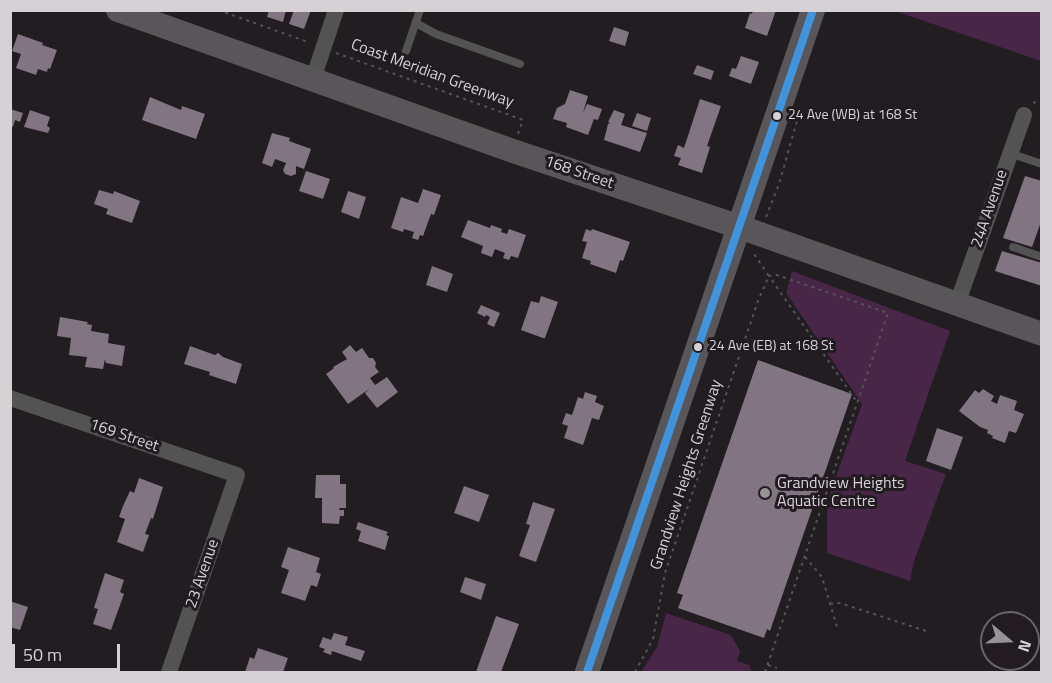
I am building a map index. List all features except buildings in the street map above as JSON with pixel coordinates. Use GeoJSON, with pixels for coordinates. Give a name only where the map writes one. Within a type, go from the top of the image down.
{"type":"FeatureCollection","features":[{"type":"Feature","properties":{"kind":"main road","name":"168 Street"},"geometry":{"type":"LineString","coordinates":[[118,10],[513,151],[740,227],[1041,334]]}},
{"type":"Feature","properties":{"kind":"main road"},"geometry":{"type":"LineString","coordinates":[[587,672],[813,10]]}},
{"type":"Feature","properties":{"kind":"street"},"geometry":{"type":"LineString","coordinates":[[313,79],[336,10]]}},
{"type":"Feature","properties":{"kind":"street","name":"24A Avenue"},"geometry":{"type":"LineString","coordinates":[[957,304],[1024,115]]}},
{"type":"Feature","properties":{"kind":"street","name":"169 Street"},"geometry":{"type":"LineString","coordinates":[[10,398],[237,475]]}},
{"type":"Feature","properties":{"kind":"street","name":"23 Avenue"},"geometry":{"type":"LineString","coordinates":[[169,672],[237,475]]}},
{"type":"Feature","properties":{"kind":"lane"},"geometry":{"type":"LineString","coordinates":[[406,51],[420,10]]}},
{"type":"Feature","properties":{"kind":"lane"},"geometry":{"type":"LineString","coordinates":[[416,23],[436,34],[520,64]]}},
{"type":"Feature","properties":{"kind":"lane"},"geometry":{"type":"LineString","coordinates":[[1009,153],[1041,164]]}},
{"type":"Feature","properties":{"kind":"lane"},"geometry":{"type":"LineString","coordinates":[[1013,247],[1041,257]]}},
{"type":"Feature","properties":{"kind":"path"},"geometry":{"type":"LineString","coordinates":[[218,10],[311,43]]}},
{"type":"Feature","properties":{"kind":"path","name":"Coast Meridian Greenway"},"geometry":{"type":"LineString","coordinates":[[329,50],[526,121]]}},
{"type":"Feature","properties":{"kind":"path"},"geometry":{"type":"LineString","coordinates":[[767,215],[796,128]]}},
{"type":"Feature","properties":{"kind":"path"},"geometry":{"type":"LineString","coordinates":[[754,254],[857,402]]}},
{"type":"Feature","properties":{"kind":"path"},"geometry":{"type":"LineString","coordinates":[[765,672],[888,313],[777,275],[769,276]]}},
{"type":"Feature","properties":{"kind":"path","name":"Grandview Heights Greenway"},"geometry":{"type":"LineString","coordinates":[[635,672],[653,639],[665,573],[758,301],[769,276]]}},
{"type":"Feature","properties":{"kind":"path"},"geometry":{"type":"LineString","coordinates":[[805,557],[822,577],[837,627]]}},
{"type":"Feature","properties":{"kind":"path"},"geometry":{"type":"LineString","coordinates":[[830,604],[840,603],[926,631]]}},
{"type":"Feature","properties":{"kind":"path"},"geometry":{"type":"LineString","coordinates":[[768,665],[777,668]]}},
{"type":"Feature","properties":{"kind":"shaded area"},"geometry":{"type":"Polygon","coordinates":[[[895,11],[1041,11],[1041,61],[895,11]]]}},
{"type":"Feature","properties":{"kind":"shaded area"},"geometry":{"type":"Polygon","coordinates":[[[792,271],[950,331],[905,461],[946,474],[914,561],[910,581],[827,553],[827,502],[862,404],[786,293],[792,271]]]}},
{"type":"Feature","properties":{"kind":"shaded area"},"geometry":{"type":"Polygon","coordinates":[[[666,613],[731,635],[740,651],[737,661],[749,665],[752,672],[641,672],[657,647],[666,613]]]}},
{"type":"Feature","properties":{"kind":"transit line"},"geometry":{"type":"LineString","coordinates":[[587,672],[813,10]]}},
{"type":"Feature","properties":{"kind":"place","name":"24 Ave (WB) at 168 St"},"geometry":{"type":"Point","coordinates":[777,116]}},
{"type":"Feature","properties":{"kind":"place","name":"24 Ave (EB) at 168 St"},"geometry":{"type":"Point","coordinates":[698,347]}},
{"type":"Feature","properties":{"kind":"place","name":"Grandview Heights Aquatic Centre"},"geometry":{"type":"Point","coordinates":[765,493]}}]}
